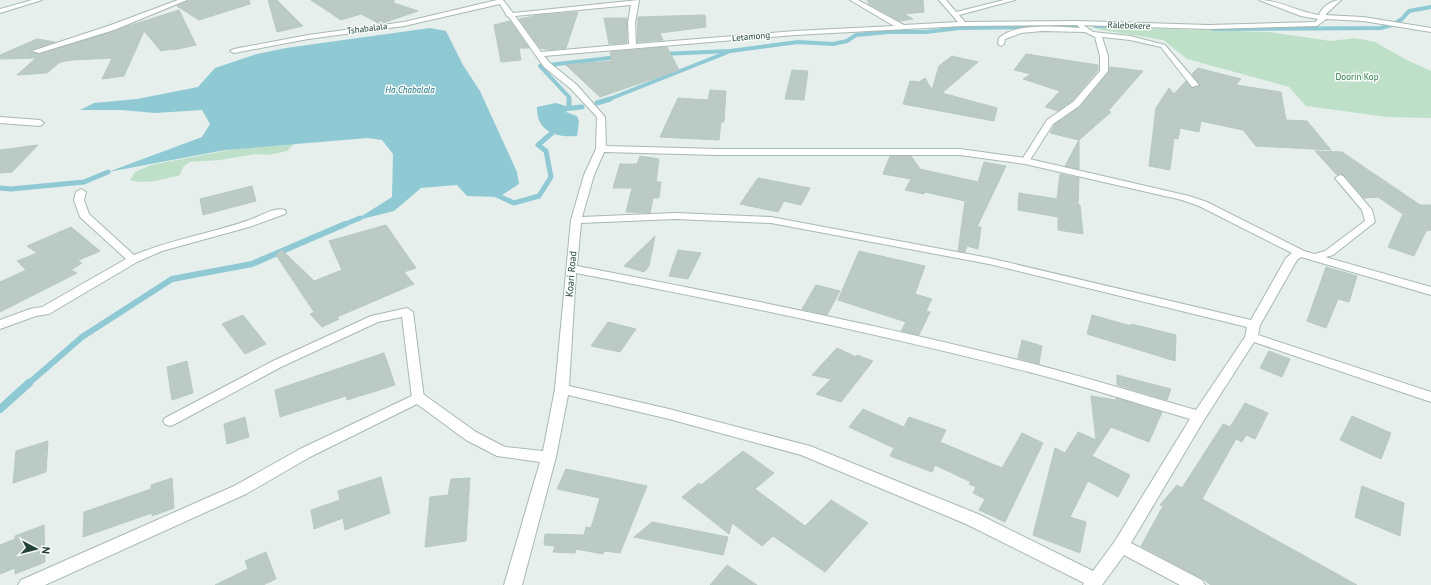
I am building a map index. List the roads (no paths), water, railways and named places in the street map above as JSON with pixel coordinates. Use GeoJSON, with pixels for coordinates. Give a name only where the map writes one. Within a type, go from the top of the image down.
{"type":"FeatureCollection","features":[{"type":"Feature","properties":{"kind":"street"},"geometry":{"type":"LineString","coordinates":[[0,11],[39,0]]}},
{"type":"Feature","properties":{"kind":"street"},"geometry":{"type":"LineString","coordinates":[[36,51],[111,28],[184,0]]}},
{"type":"Feature","properties":{"kind":"street"},"geometry":{"type":"LineString","coordinates":[[853,0],[902,27]]}},
{"type":"Feature","properties":{"kind":"street"},"geometry":{"type":"LineString","coordinates":[[942,0],[963,24]]}},
{"type":"Feature","properties":{"kind":"street"},"geometry":{"type":"LineString","coordinates":[[955,14],[1012,0]]}},
{"type":"Feature","properties":{"kind":"street"},"geometry":{"type":"LineString","coordinates":[[1262,0],[1303,15],[1363,19],[1431,30]]}},
{"type":"Feature","properties":{"kind":"street"},"geometry":{"type":"LineString","coordinates":[[1322,17],[1322,12],[1338,0]]}},
{"type":"Feature","properties":{"kind":"street","name":"Koari Road"},"geometry":{"type":"LineString","coordinates":[[500,1],[547,65],[574,87],[601,117],[601,149],[589,175],[576,220],[570,268],[562,389],[549,457],[513,585]]}},
{"type":"Feature","properties":{"kind":"street","name":"Tshabalala"},"geometry":{"type":"LineString","coordinates":[[234,50],[316,36],[404,24],[500,1]]}},
{"type":"Feature","properties":{"kind":"street"},"geometry":{"type":"LineString","coordinates":[[509,15],[636,2],[631,26],[633,47]]}},
{"type":"Feature","properties":{"kind":"street","name":"Ralebekere"},"geometry":{"type":"LineString","coordinates":[[963,24],[1078,23],[1209,27],[1318,24],[1322,20],[1322,17]]}},
{"type":"Feature","properties":{"kind":"street","name":"Letamong"},"geometry":{"type":"LineString","coordinates":[[539,54],[787,33],[963,24]]}},
{"type":"Feature","properties":{"kind":"street"},"geometry":{"type":"LineString","coordinates":[[0,120],[40,124]]}},
{"type":"Feature","properties":{"kind":"street"},"geometry":{"type":"LineString","coordinates":[[601,149],[718,152],[960,152],[1025,161],[1197,202],[1300,253],[1431,291]]}},
{"type":"Feature","properties":{"kind":"street"},"geometry":{"type":"LineString","coordinates":[[80,192],[79,200],[84,215],[133,260]]}},
{"type":"Feature","properties":{"kind":"street"},"geometry":{"type":"LineString","coordinates":[[0,325],[34,312],[45,311],[133,260],[158,248],[244,225],[281,212]]}},
{"type":"Feature","properties":{"kind":"street"},"geometry":{"type":"LineString","coordinates":[[576,220],[675,216],[772,220],[989,261],[1253,331],[1431,397]]}},
{"type":"Feature","properties":{"kind":"street"},"geometry":{"type":"LineString","coordinates":[[562,389],[669,414],[805,450],[972,519],[1093,582],[1121,546],[1199,416],[1253,331],[1292,258],[1300,253]]}},
{"type":"Feature","properties":{"kind":"street"},"geometry":{"type":"LineString","coordinates":[[570,268],[736,300],[891,334],[1031,368],[1199,416]]}},
{"type":"Feature","properties":{"kind":"street"},"geometry":{"type":"LineString","coordinates":[[27,585],[240,490],[304,453],[418,398],[471,436],[502,452],[549,457]]}},
{"type":"Feature","properties":{"kind":"street"},"geometry":{"type":"LineString","coordinates":[[1121,546],[1196,585]]}},
{"type":"Feature","properties":{"kind":"lane"},"geometry":{"type":"LineString","coordinates":[[1025,161],[1050,122],[1076,104],[1096,85],[1104,71],[1104,56],[1098,36],[1089,32],[1078,23]]}},
{"type":"Feature","properties":{"kind":"lane"},"geometry":{"type":"LineString","coordinates":[[1001,44],[1002,38],[1010,33],[1022,30],[1089,32],[1144,40],[1163,46],[1195,84]]}},
{"type":"Feature","properties":{"kind":"lane"},"geometry":{"type":"LineString","coordinates":[[1315,257],[1329,253],[1370,222],[1367,210],[1340,178]]}},
{"type":"Feature","properties":{"kind":"lane"},"geometry":{"type":"LineString","coordinates":[[170,421],[278,364],[375,319],[407,312],[418,398]]}},
{"type":"Feature","properties":{"kind":"water","name":"Ha Chabalala"},"geometry":{"type":"Polygon","coordinates":[[[430,28],[446,31],[463,65],[480,91],[517,172],[519,184],[499,197],[467,196],[457,185],[421,188],[394,211],[354,221],[392,197],[393,154],[382,140],[368,138],[225,150],[108,172],[202,137],[210,124],[202,110],[155,113],[121,110],[80,110],[94,103],[137,99],[198,87],[215,68],[257,54],[286,48],[430,28]]]}},
{"type":"Feature","properties":{"kind":"water"},"geometry":{"type":"Polygon","coordinates":[[[556,103],[569,107],[566,112],[577,116],[579,122],[577,136],[562,136],[555,134],[544,127],[540,122],[537,107],[556,103]]]}},
{"type":"Feature","properties":{"kind":"waterway"},"geometry":{"type":"LineString","coordinates":[[1213,29],[1381,28],[1392,25],[1402,19],[1409,11],[1431,7]]}},
{"type":"Feature","properties":{"kind":"waterway"},"geometry":{"type":"LineString","coordinates":[[1054,27],[1080,26]]}},
{"type":"Feature","properties":{"kind":"waterway"},"geometry":{"type":"LineString","coordinates":[[1095,26],[1122,26]]}},
{"type":"Feature","properties":{"kind":"waterway"},"geometry":{"type":"LineString","coordinates":[[663,54],[730,51],[798,42],[833,44],[847,41],[856,35],[889,32],[926,32],[959,28],[1039,27]]}},
{"type":"Feature","properties":{"kind":"waterway"},"geometry":{"type":"LineString","coordinates":[[608,100],[728,52]]}},
{"type":"Feature","properties":{"kind":"waterway"},"geometry":{"type":"LineString","coordinates":[[569,107],[569,97],[540,66],[618,57]]}},
{"type":"Feature","properties":{"kind":"waterway"},"geometry":{"type":"LineString","coordinates":[[597,103],[608,100]]}},
{"type":"Feature","properties":{"kind":"waterway"},"geometry":{"type":"LineString","coordinates":[[562,109],[582,107]]}},
{"type":"Feature","properties":{"kind":"waterway"},"geometry":{"type":"LineString","coordinates":[[492,193],[514,203],[539,196],[551,177],[546,151],[538,145],[552,133],[553,126]]}},
{"type":"Feature","properties":{"kind":"waterway"},"geometry":{"type":"LineString","coordinates":[[0,188],[11,189],[84,182],[108,172]]}},
{"type":"Feature","properties":{"kind":"waterway"},"geometry":{"type":"LineString","coordinates":[[343,225],[360,218]]}},
{"type":"Feature","properties":{"kind":"waterway"},"geometry":{"type":"LineString","coordinates":[[28,384],[82,337],[172,279],[252,264],[345,224]]}},
{"type":"Feature","properties":{"kind":"waterway"},"geometry":{"type":"LineString","coordinates":[[0,409],[29,383]]}},
{"type":"Feature","properties":{"kind":"park label","name":"Doorin Kop"},"geometry":{"type":"Point","coordinates":[1357,76]}}]}
